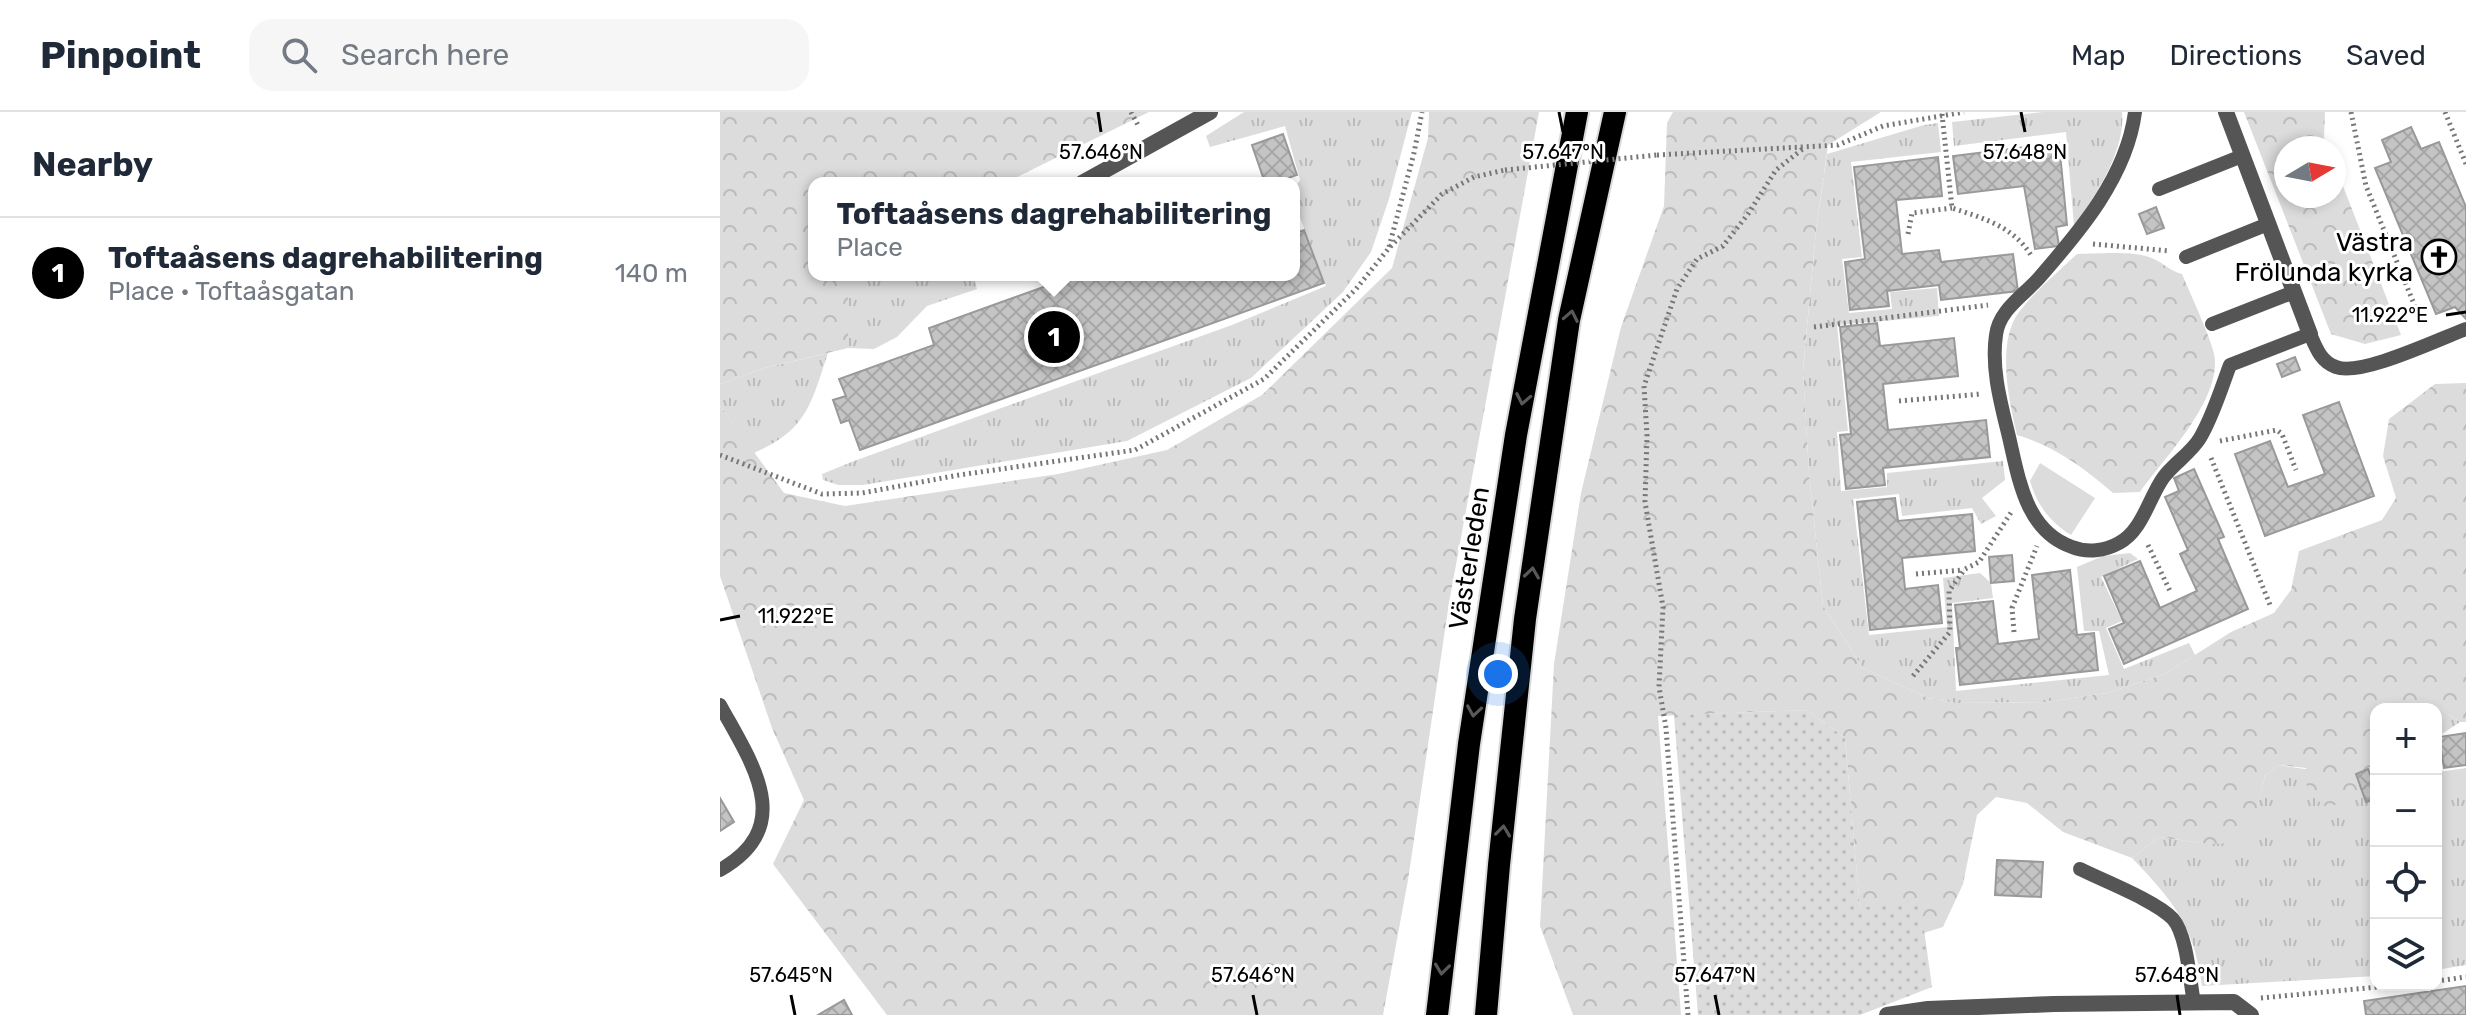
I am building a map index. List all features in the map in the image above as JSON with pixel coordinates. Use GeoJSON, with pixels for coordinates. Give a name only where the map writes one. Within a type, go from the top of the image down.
{"type":"FeatureCollection","features":[{"type":"Feature","properties":{"kind":"highway","name":"Västerleden"},"geometry":{"type":"LineString","coordinates":[[1437,1014],[1469,744],[1516,435],[1577,112]]}},
{"type":"Feature","properties":{"kind":"highway"},"geometry":{"type":"LineString","coordinates":[[1486,1015],[1525,619],[1569,320],[1615,112]]}},
{"type":"Feature","properties":{"kind":"street"},"geometry":{"type":"LineString","coordinates":[[1093,177],[1210,112]]}},
{"type":"Feature","properties":{"kind":"street"},"geometry":{"type":"LineString","coordinates":[[2226,112],[2310,334]]}},
{"type":"Feature","properties":{"kind":"street"},"geometry":{"type":"LineString","coordinates":[[1887,1015],[1928,1009],[2054,1004],[2234,1002],[2251,1015]]}},
{"type":"Feature","properties":{"kind":"lane"},"geometry":{"type":"LineString","coordinates":[[2135,112],[2125,155],[2110,183],[2070,242],[2006,310],[1996,333],[1998,392],[2022,493],[2035,519],[2058,542],[2080,550],[2100,550],[2120,543],[2134,531],[2162,480],[2199,440],[2230,365],[2310,334],[2320,356],[2335,367],[2349,370],[2367,367],[2466,329]]}},
{"type":"Feature","properties":{"kind":"lane"},"geometry":{"type":"LineString","coordinates":[[2159,189],[2242,156]]}},
{"type":"Feature","properties":{"kind":"lane"},"geometry":{"type":"LineString","coordinates":[[2186,257],[2268,224]]}},
{"type":"Feature","properties":{"kind":"lane"},"geometry":{"type":"LineString","coordinates":[[2212,324],[2294,292]]}},
{"type":"Feature","properties":{"kind":"lane"},"geometry":{"type":"LineString","coordinates":[[720,705],[755,768],[762,807],[761,824],[751,847],[720,870]]}},
{"type":"Feature","properties":{"kind":"lane"},"geometry":{"type":"LineString","coordinates":[[2080,869],[2147,902],[2173,920],[2185,953],[2194,1003]]}},
{"type":"Feature","properties":{"kind":"path"},"geometry":{"type":"LineString","coordinates":[[1389,248],[1422,112]]}},
{"type":"Feature","properties":{"kind":"path"},"geometry":{"type":"LineString","coordinates":[[720,455],[822,494],[862,493],[959,475],[1135,450],[1264,379],[1356,289],[1389,248],[1442,194],[1474,177],[1505,170],[1657,155],[1838,145],[1883,126],[1964,112]]}},
{"type":"Feature","properties":{"kind":"path"},"geometry":{"type":"LineString","coordinates":[[2351,112],[2366,186],[2430,343]]}},
{"type":"Feature","properties":{"kind":"path"},"geometry":{"type":"LineString","coordinates":[[2445,112],[2466,164]]}},
{"type":"Feature","properties":{"kind":"path"},"geometry":{"type":"LineString","coordinates":[[1942,114],[1952,208]]}},
{"type":"Feature","properties":{"kind":"path"},"geometry":{"type":"LineString","coordinates":[[1688,1015],[1666,728],[1659,687],[1663,607],[1645,502],[1647,436],[1644,386],[1677,289],[1697,259],[1723,246],[1776,170],[1805,147]]}},
{"type":"Feature","properties":{"kind":"path"},"geometry":{"type":"LineString","coordinates":[[1908,234],[1912,213],[1952,208],[1984,218],[2011,232],[2028,251],[2042,275]]}},
{"type":"Feature","properties":{"kind":"path"},"geometry":{"type":"LineString","coordinates":[[2070,242],[2168,250],[2186,257]]}},
{"type":"Feature","properties":{"kind":"path"},"geometry":{"type":"LineString","coordinates":[[1814,327],[2015,302]]}},
{"type":"Feature","properties":{"kind":"path"},"geometry":{"type":"LineString","coordinates":[[1899,401],[1998,392]]}},
{"type":"Feature","properties":{"kind":"path"},"geometry":{"type":"LineString","coordinates":[[2270,605],[2206,444],[2277,430],[2282,434],[2296,470]]}},
{"type":"Feature","properties":{"kind":"path"},"geometry":{"type":"LineString","coordinates":[[1916,574],[1965,569],[1979,562],[2001,532],[2022,493]]}},
{"type":"Feature","properties":{"kind":"path"},"geometry":{"type":"LineString","coordinates":[[2138,523],[2170,591]]}},
{"type":"Feature","properties":{"kind":"path"},"geometry":{"type":"LineString","coordinates":[[2014,632],[2012,608],[2044,528]]}},
{"type":"Feature","properties":{"kind":"path"},"geometry":{"type":"LineString","coordinates":[[1913,676],[1950,632],[1949,591],[1965,569]]}},
{"type":"Feature","properties":{"kind":"path"},"geometry":{"type":"LineString","coordinates":[[2442,980],[2466,977]]}},
{"type":"Feature","properties":{"kind":"path"},"geometry":{"type":"LineString","coordinates":[[2234,1002],[2370,988]]}},
{"type":"Feature","properties":{"kind":"green space"},"geometry":{"type":"Polygon","coordinates":[[[720,112],[1149,112],[1017,177],[808,177],[808,281],[848,281],[848,348],[765,368],[720,384],[720,112]]]}},
{"type":"Feature","properties":{"kind":"green space"},"geometry":{"type":"Polygon","coordinates":[[[1244,112],[1412,112],[1371,252],[1343,292],[1251,378],[1127,441],[863,485],[838,485],[823,480],[822,474],[854,461],[1232,325],[1326,286],[1300,218],[1300,177],[1285,126],[1210,147],[1206,136],[1244,112]]]}},
{"type":"Feature","properties":{"kind":"green space"},"geometry":{"type":"Polygon","coordinates":[[[1429,112],[1539,112],[1449,603],[1408,880],[1383,1015],[887,1015],[773,864],[804,800],[772,728],[720,576],[720,406],[784,493],[845,506],[1058,474],[1167,450],[1262,395],[1392,268],[1428,138],[1429,112]]]}},
{"type":"Feature","properties":{"kind":"green space"},"geometry":{"type":"Polygon","coordinates":[[[1673,112],[1881,112],[1828,145],[1816,230],[1803,370],[1809,473],[1823,606],[1863,668],[1928,698],[1955,703],[2046,702],[2107,693],[2165,674],[2231,632],[2274,613],[2291,590],[2299,551],[2382,520],[2396,498],[2383,456],[2389,419],[2435,384],[2466,383],[2466,722],[2460,722],[2442,710],[2442,703],[2370,703],[2370,777],[2355,800],[2326,807],[2307,792],[2306,768],[2278,765],[2265,776],[2255,818],[2238,843],[2207,844],[2159,837],[2132,858],[2063,832],[2027,803],[1996,797],[1977,815],[1963,884],[1943,927],[1904,939],[1860,909],[1845,738],[1807,710],[1658,716],[1681,1015],[1573,1015],[1540,926],[1554,664],[1581,493],[1621,327],[1664,206],[1667,123],[1673,112]]]}},
{"type":"Feature","properties":{"kind":"green space"},"geometry":{"type":"Polygon","coordinates":[[[2043,112],[2122,112],[2122,127],[2114,157],[2074,226],[2066,132],[1954,146],[1952,122],[2043,112]]]}},
{"type":"Feature","properties":{"kind":"green space"},"geometry":{"type":"Polygon","coordinates":[[[2244,112],[2325,112],[2324,136],[2274,136],[2274,189],[2244,112]]]}},
{"type":"Feature","properties":{"kind":"green space"},"geometry":{"type":"Polygon","coordinates":[[[1938,123],[1941,152],[1851,162],[1862,257],[1842,259],[1849,313],[1892,309],[1890,292],[1937,288],[1939,316],[1837,325],[1848,431],[1837,432],[1841,491],[1887,487],[1887,473],[2003,461],[2005,480],[1982,498],[1996,516],[1981,524],[1972,508],[1902,516],[1899,494],[1853,499],[1869,635],[1947,627],[1943,578],[1980,573],[1991,583],[1993,598],[1952,603],[1956,691],[2109,675],[2099,631],[2084,631],[2077,567],[2103,556],[2130,553],[2138,559],[2101,577],[2122,621],[2106,628],[2124,669],[2189,643],[2195,655],[2165,674],[2107,693],[2046,702],[1955,703],[1928,698],[1863,668],[1823,606],[1809,473],[1803,371],[1816,230],[1827,154],[1938,123]]]}},
{"type":"Feature","properties":{"kind":"green space"},"geometry":{"type":"Polygon","coordinates":[[[2346,194],[2401,335],[2365,344],[2331,334],[2282,208],[2346,208],[2346,194]]]}},
{"type":"Feature","properties":{"kind":"green space"},"geometry":{"type":"Polygon","coordinates":[[[2077,254],[2137,254],[2182,274],[2214,353],[2213,377],[2208,395],[2187,430],[2140,492],[2113,493],[2068,459],[2044,445],[2017,435],[2006,372],[2012,325],[2032,297],[2077,254]]]}},
{"type":"Feature","properties":{"kind":"green space"},"geometry":{"type":"Polygon","coordinates":[[[848,281],[975,281],[977,289],[927,306],[897,337],[874,349],[848,348],[848,281]]]}},
{"type":"Feature","properties":{"kind":"green space"},"geometry":{"type":"Polygon","coordinates":[[[828,353],[811,401],[796,425],[786,435],[754,453],[720,406],[720,384],[765,368],[828,353]]]}},
{"type":"Feature","properties":{"kind":"green space"},"geometry":{"type":"Polygon","coordinates":[[[2040,463],[2095,498],[2071,535],[2045,512],[2033,490],[2030,481],[2040,463]]]}},
{"type":"Feature","properties":{"kind":"green space"},"geometry":{"type":"Polygon","coordinates":[[[1807,710],[1845,738],[1860,908],[1920,900],[1932,987],[1860,1015],[1698,1015],[1674,715],[1807,710]]]}},
{"type":"Feature","properties":{"kind":"green space"},"geometry":{"type":"Polygon","coordinates":[[[2442,710],[2460,722],[2442,734],[2442,710]]]}},
{"type":"Feature","properties":{"kind":"green space"},"geometry":{"type":"Polygon","coordinates":[[[2278,765],[2367,778],[2370,775],[2370,976],[2202,986],[2193,946],[2179,915],[2132,858],[2159,837],[2207,844],[2255,817],[2265,776],[2278,765]]]}},
{"type":"Feature","properties":{"kind":"green space"},"geometry":{"type":"Polygon","coordinates":[[[2466,768],[2466,965],[2442,969],[2442,772],[2466,768]]]}},
{"type":"Feature","properties":{"kind":"building","name":"Västra Frölunda kyrka"},"geometry":{"type":"Polygon","coordinates":[[[2411,127],[2421,149],[2439,142],[2466,207],[2466,319],[2455,307],[2436,314],[2375,168],[2391,162],[2382,140],[2411,127]]]}},
{"type":"Feature","properties":{"kind":"building"},"geometry":{"type":"Polygon","coordinates":[[[1283,134],[1297,175],[1263,177],[1252,145],[1283,134]]]}},
{"type":"Feature","properties":{"kind":"building"},"geometry":{"type":"Polygon","coordinates":[[[2059,143],[2067,225],[2056,227],[2059,246],[2035,249],[2024,186],[1958,194],[1953,156],[2059,143]]]}},
{"type":"Feature","properties":{"kind":"building"},"geometry":{"type":"Polygon","coordinates":[[[1938,157],[1942,196],[1896,200],[1902,254],[1939,250],[1941,262],[2013,254],[2018,291],[1941,300],[1939,285],[1887,291],[1889,306],[1850,310],[1845,262],[1865,259],[1854,167],[1938,157]]]}},
{"type":"Feature","properties":{"kind":"building"},"geometry":{"type":"Polygon","coordinates":[[[2156,207],[2164,228],[2147,234],[2139,214],[2156,207]]]}},
{"type":"Feature","properties":{"kind":"building"},"geometry":{"type":"Polygon","coordinates":[[[1304,230],[1324,283],[860,450],[849,420],[841,423],[833,400],[846,396],[839,379],[934,345],[929,328],[1060,281],[1300,281],[1300,232],[1304,230]]]}},
{"type":"Feature","properties":{"kind":"building"},"geometry":{"type":"Polygon","coordinates":[[[1877,323],[1880,346],[1954,338],[1958,376],[1883,384],[1888,430],[1986,420],[1990,457],[1883,468],[1885,485],[1846,489],[1840,435],[1851,434],[1840,327],[1877,323]]]}},
{"type":"Feature","properties":{"kind":"building"},"geometry":{"type":"Polygon","coordinates":[[[2295,357],[2300,370],[2282,377],[2277,364],[2295,357]]]}},
{"type":"Feature","properties":{"kind":"building"},"geometry":{"type":"Polygon","coordinates":[[[2339,402],[2374,496],[2265,536],[2235,454],[2270,441],[2288,487],[2325,474],[2303,415],[2339,402]]]}},
{"type":"Feature","properties":{"kind":"building"},"geometry":{"type":"Polygon","coordinates":[[[2194,469],[2224,537],[2218,539],[2248,609],[2124,664],[2109,629],[2124,623],[2104,576],[2140,561],[2160,608],[2197,591],[2180,554],[2188,550],[2165,497],[2179,491],[2174,478],[2194,469]]]}},
{"type":"Feature","properties":{"kind":"building"},"geometry":{"type":"Polygon","coordinates":[[[1895,498],[1898,521],[1972,514],[1975,551],[1902,558],[1905,589],[1938,585],[1942,623],[1870,630],[1857,502],[1895,498]]]}},
{"type":"Feature","properties":{"kind":"building"},"geometry":{"type":"Polygon","coordinates":[[[2012,555],[2014,581],[1991,583],[1989,557],[2012,555]]]}},
{"type":"Feature","properties":{"kind":"building"},"geometry":{"type":"Polygon","coordinates":[[[2070,570],[2077,635],[2094,633],[2098,670],[1960,685],[1955,605],[1993,601],[1998,644],[2039,639],[2032,575],[2070,570]]]}},
{"type":"Feature","properties":{"kind":"building"},"geometry":{"type":"Polygon","coordinates":[[[2466,733],[2466,765],[2444,768],[2442,737],[2466,733]]]}},
{"type":"Feature","properties":{"kind":"building"},"geometry":{"type":"Polygon","coordinates":[[[2368,769],[2370,801],[2366,802],[2356,774],[2368,769]]]}},
{"type":"Feature","properties":{"kind":"building"},"geometry":{"type":"Polygon","coordinates":[[[720,798],[734,822],[720,831],[720,798]]]}},
{"type":"Feature","properties":{"kind":"building"},"geometry":{"type":"Polygon","coordinates":[[[1997,860],[2043,862],[2041,897],[1995,895],[1997,860]]]}},
{"type":"Feature","properties":{"kind":"building"},"geometry":{"type":"Polygon","coordinates":[[[2466,986],[2466,1015],[2366,1015],[2364,1001],[2466,986]]]}},
{"type":"Feature","properties":{"kind":"building"},"geometry":{"type":"Polygon","coordinates":[[[844,1000],[852,1015],[818,1015],[844,1000]]]}},
{"type":"Feature","properties":{"kind":"place","name":"Västra Frölunda kyrka"},"geometry":{"type":"Point","coordinates":[2439,257]}},
{"type":"Feature","properties":{"kind":"place","name":"Toftaåsens dagrehabilitering"},"geometry":{"type":"Point","coordinates":[1054,337]}}]}
